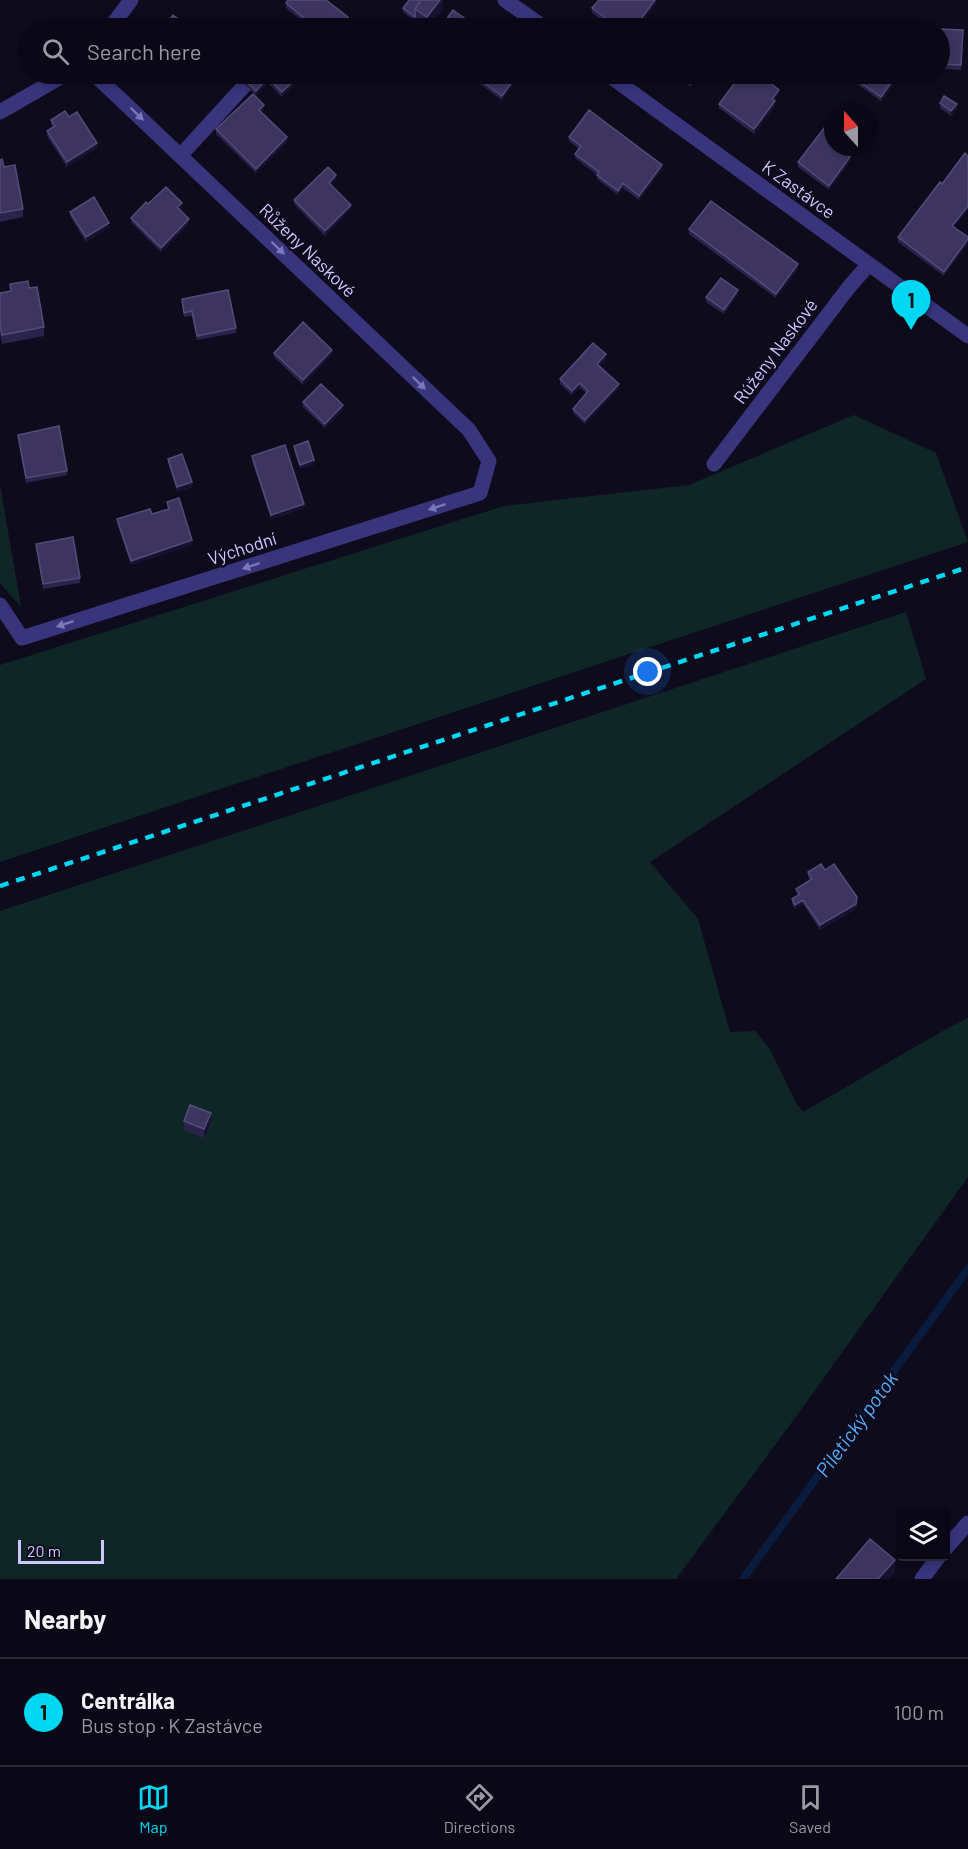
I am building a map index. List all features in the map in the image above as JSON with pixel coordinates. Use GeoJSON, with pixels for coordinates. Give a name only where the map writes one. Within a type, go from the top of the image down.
{"type":"FeatureCollection","features":[{"type":"Feature","properties":{"kind":"street"},"geometry":{"type":"LineString","coordinates":[[118,18],[131,0]]}},
{"type":"Feature","properties":{"kind":"street"},"geometry":{"type":"LineString","coordinates":[[505,0],[531,18]]}},
{"type":"Feature","properties":{"kind":"street"},"geometry":{"type":"LineString","coordinates":[[0,112],[49,84]]}},
{"type":"Feature","properties":{"kind":"street","name":"Růženy Naskové"},"geometry":{"type":"LineString","coordinates":[[104,84],[469,430],[489,461]]}},
{"type":"Feature","properties":{"kind":"street","name":"K Zastávce"},"geometry":{"type":"LineString","coordinates":[[621,84],[968,336]]}},
{"type":"Feature","properties":{"kind":"street"},"geometry":{"type":"LineString","coordinates":[[180,156],[245,85]]}},
{"type":"Feature","properties":{"kind":"street","name":"Rúženy Naskové"},"geometry":{"type":"LineString","coordinates":[[714,464],[869,264]]}},
{"type":"Feature","properties":{"kind":"street","name":"Východní"},"geometry":{"type":"LineString","coordinates":[[0,605],[22,638],[480,493],[489,461]]}},
{"type":"Feature","properties":{"kind":"street"},"geometry":{"type":"LineString","coordinates":[[950,1543],[968,1523]]}},
{"type":"Feature","properties":{"kind":"street"},"geometry":{"type":"LineString","coordinates":[[922,1579],[936,1561]]}},
{"type":"Feature","properties":{"kind":"green space"},"geometry":{"type":"Polygon","coordinates":[[[854,415],[936,453],[968,542],[0,862],[0,665],[504,506],[689,485],[854,415]]]}},
{"type":"Feature","properties":{"kind":"green space"},"geometry":{"type":"Polygon","coordinates":[[[0,484],[21,607],[0,583],[0,484]]]}},
{"type":"Feature","properties":{"kind":"green space"},"geometry":{"type":"Polygon","coordinates":[[[906,612],[926,679],[650,862],[698,919],[730,1032],[755,1031],[770,1049],[796,1103],[803,1112],[968,1018],[968,1177],[676,1579],[0,1579],[0,911],[906,612]]]}},
{"type":"Feature","properties":{"kind":"building"},"geometry":{"type":"Polygon","coordinates":[[[288,0],[326,0],[348,17],[304,18],[286,3],[288,0]]]}},
{"type":"Feature","properties":{"kind":"building"},"geometry":{"type":"Polygon","coordinates":[[[409,0],[421,0],[415,9],[415,17],[403,8],[409,0]]]}},
{"type":"Feature","properties":{"kind":"building"},"geometry":{"type":"Polygon","coordinates":[[[421,0],[440,0],[427,17],[415,9],[421,0]]]}},
{"type":"Feature","properties":{"kind":"building"},"geometry":{"type":"Polygon","coordinates":[[[599,0],[655,0],[642,18],[606,18],[592,8],[599,0]]]}},
{"type":"Feature","properties":{"kind":"building"},"geometry":{"type":"Polygon","coordinates":[[[453,10],[464,18],[447,18],[453,10]]]}},
{"type":"Feature","properties":{"kind":"building"},"geometry":{"type":"Polygon","coordinates":[[[950,29],[963,30],[961,65],[950,64],[950,29]]]}},
{"type":"Feature","properties":{"kind":"building"},"geometry":{"type":"Polygon","coordinates":[[[249,84],[262,84],[256,91],[249,84]]]}},
{"type":"Feature","properties":{"kind":"building"},"geometry":{"type":"Polygon","coordinates":[[[274,84],[291,84],[282,92],[274,84]]]}},
{"type":"Feature","properties":{"kind":"building"},"geometry":{"type":"Polygon","coordinates":[[[486,84],[511,84],[502,96],[486,84]]]}},
{"type":"Feature","properties":{"kind":"building"},"geometry":{"type":"Polygon","coordinates":[[[734,84],[771,84],[779,90],[772,99],[775,101],[754,129],[719,104],[734,84]]]}},
{"type":"Feature","properties":{"kind":"building"},"geometry":{"type":"Polygon","coordinates":[[[862,84],[890,84],[881,97],[862,84]]]}},
{"type":"Feature","properties":{"kind":"building"},"geometry":{"type":"Polygon","coordinates":[[[253,94],[264,105],[259,110],[287,137],[256,169],[216,129],[253,94]]]}},
{"type":"Feature","properties":{"kind":"building"},"geometry":{"type":"Polygon","coordinates":[[[944,96],[957,104],[951,111],[940,103],[944,96]]]}},
{"type":"Feature","properties":{"kind":"building"},"geometry":{"type":"Polygon","coordinates":[[[589,110],[662,165],[639,196],[623,183],[618,191],[597,175],[599,172],[575,154],[581,146],[569,137],[589,110]]]}},
{"type":"Feature","properties":{"kind":"building"},"geometry":{"type":"Polygon","coordinates":[[[65,111],[69,117],[77,112],[97,143],[67,162],[47,131],[55,126],[51,120],[65,111]]]}},
{"type":"Feature","properties":{"kind":"building"},"geometry":{"type":"Polygon","coordinates":[[[824,128],[824,156],[850,157],[829,186],[798,162],[824,128]]]}},
{"type":"Feature","properties":{"kind":"building"},"geometry":{"type":"Polygon","coordinates":[[[965,153],[968,156],[968,206],[952,226],[968,239],[944,272],[898,237],[965,153]]]}},
{"type":"Feature","properties":{"kind":"building"},"geometry":{"type":"Polygon","coordinates":[[[2,159],[4,167],[15,165],[23,209],[0,213],[0,160],[2,159]]]}},
{"type":"Feature","properties":{"kind":"building"},"geometry":{"type":"Polygon","coordinates":[[[328,167],[336,175],[329,183],[351,205],[325,231],[294,200],[328,167]]]}},
{"type":"Feature","properties":{"kind":"building"},"geometry":{"type":"Polygon","coordinates":[[[166,187],[182,203],[177,207],[189,219],[161,248],[131,218],[146,202],[148,204],[166,187]]]}},
{"type":"Feature","properties":{"kind":"building"},"geometry":{"type":"Polygon","coordinates":[[[94,197],[109,223],[86,237],[70,212],[94,197]]]}},
{"type":"Feature","properties":{"kind":"building"},"geometry":{"type":"Polygon","coordinates":[[[711,201],[798,264],[776,294],[689,229],[711,201]]]}},
{"type":"Feature","properties":{"kind":"building"},"geometry":{"type":"Polygon","coordinates":[[[721,278],[738,290],[724,310],[706,297],[721,278]]]}},
{"type":"Feature","properties":{"kind":"building"},"geometry":{"type":"Polygon","coordinates":[[[28,281],[29,288],[37,287],[44,327],[2,335],[0,293],[11,291],[10,284],[28,281]]]}},
{"type":"Feature","properties":{"kind":"building"},"geometry":{"type":"Polygon","coordinates":[[[228,290],[236,328],[197,336],[192,311],[184,313],[182,299],[228,290]]]}},
{"type":"Feature","properties":{"kind":"building"},"geometry":{"type":"Polygon","coordinates":[[[303,322],[332,350],[303,380],[274,353],[303,322]]]}},
{"type":"Feature","properties":{"kind":"building"},"geometry":{"type":"Polygon","coordinates":[[[593,343],[606,354],[597,364],[619,384],[585,420],[573,409],[588,391],[580,383],[572,391],[560,379],[593,343]]]}},
{"type":"Feature","properties":{"kind":"building"},"geometry":{"type":"Polygon","coordinates":[[[321,384],[343,405],[325,424],[303,402],[321,384]]]}},
{"type":"Feature","properties":{"kind":"building"},"geometry":{"type":"Polygon","coordinates":[[[59,426],[67,471],[26,478],[18,435],[59,426]]]}},
{"type":"Feature","properties":{"kind":"building"},"geometry":{"type":"Polygon","coordinates":[[[308,441],[314,460],[300,465],[294,446],[308,441]]]}},
{"type":"Feature","properties":{"kind":"building"},"geometry":{"type":"Polygon","coordinates":[[[285,445],[304,504],[271,515],[252,456],[285,445]]]}},
{"type":"Feature","properties":{"kind":"building"},"geometry":{"type":"Polygon","coordinates":[[[182,454],[192,482],[177,487],[168,459],[182,454]]]}},
{"type":"Feature","properties":{"kind":"building"},"geometry":{"type":"Polygon","coordinates":[[[179,498],[192,540],[131,561],[117,519],[150,509],[152,514],[169,509],[167,502],[179,498]]]}},
{"type":"Feature","properties":{"kind":"building"},"geometry":{"type":"Polygon","coordinates":[[[73,537],[80,578],[43,584],[36,544],[73,537]]]}},
{"type":"Feature","properties":{"kind":"building"},"geometry":{"type":"Polygon","coordinates":[[[821,864],[825,870],[834,864],[857,897],[856,904],[820,925],[803,900],[795,905],[792,899],[800,894],[796,889],[812,879],[808,872],[821,864]]]}},
{"type":"Feature","properties":{"kind":"building"},"geometry":{"type":"Polygon","coordinates":[[[190,1105],[211,1113],[204,1129],[184,1121],[190,1105]]]}},
{"type":"Feature","properties":{"kind":"building"},"geometry":{"type":"Polygon","coordinates":[[[870,1539],[895,1560],[878,1579],[836,1579],[870,1539]]]}},
{"type":"Feature","properties":{"kind":"waterway","name":"Piletický potok"},"geometry":{"type":"LineString","coordinates":[[743,1579],[968,1269]]}},
{"type":"Feature","properties":{"kind":"railway"},"geometry":{"type":"LineString","coordinates":[[0,886],[968,567]]}},
{"type":"Feature","properties":{"kind":"place","name":"Centrálka"},"geometry":{"type":"Point","coordinates":[911,330]}}]}
